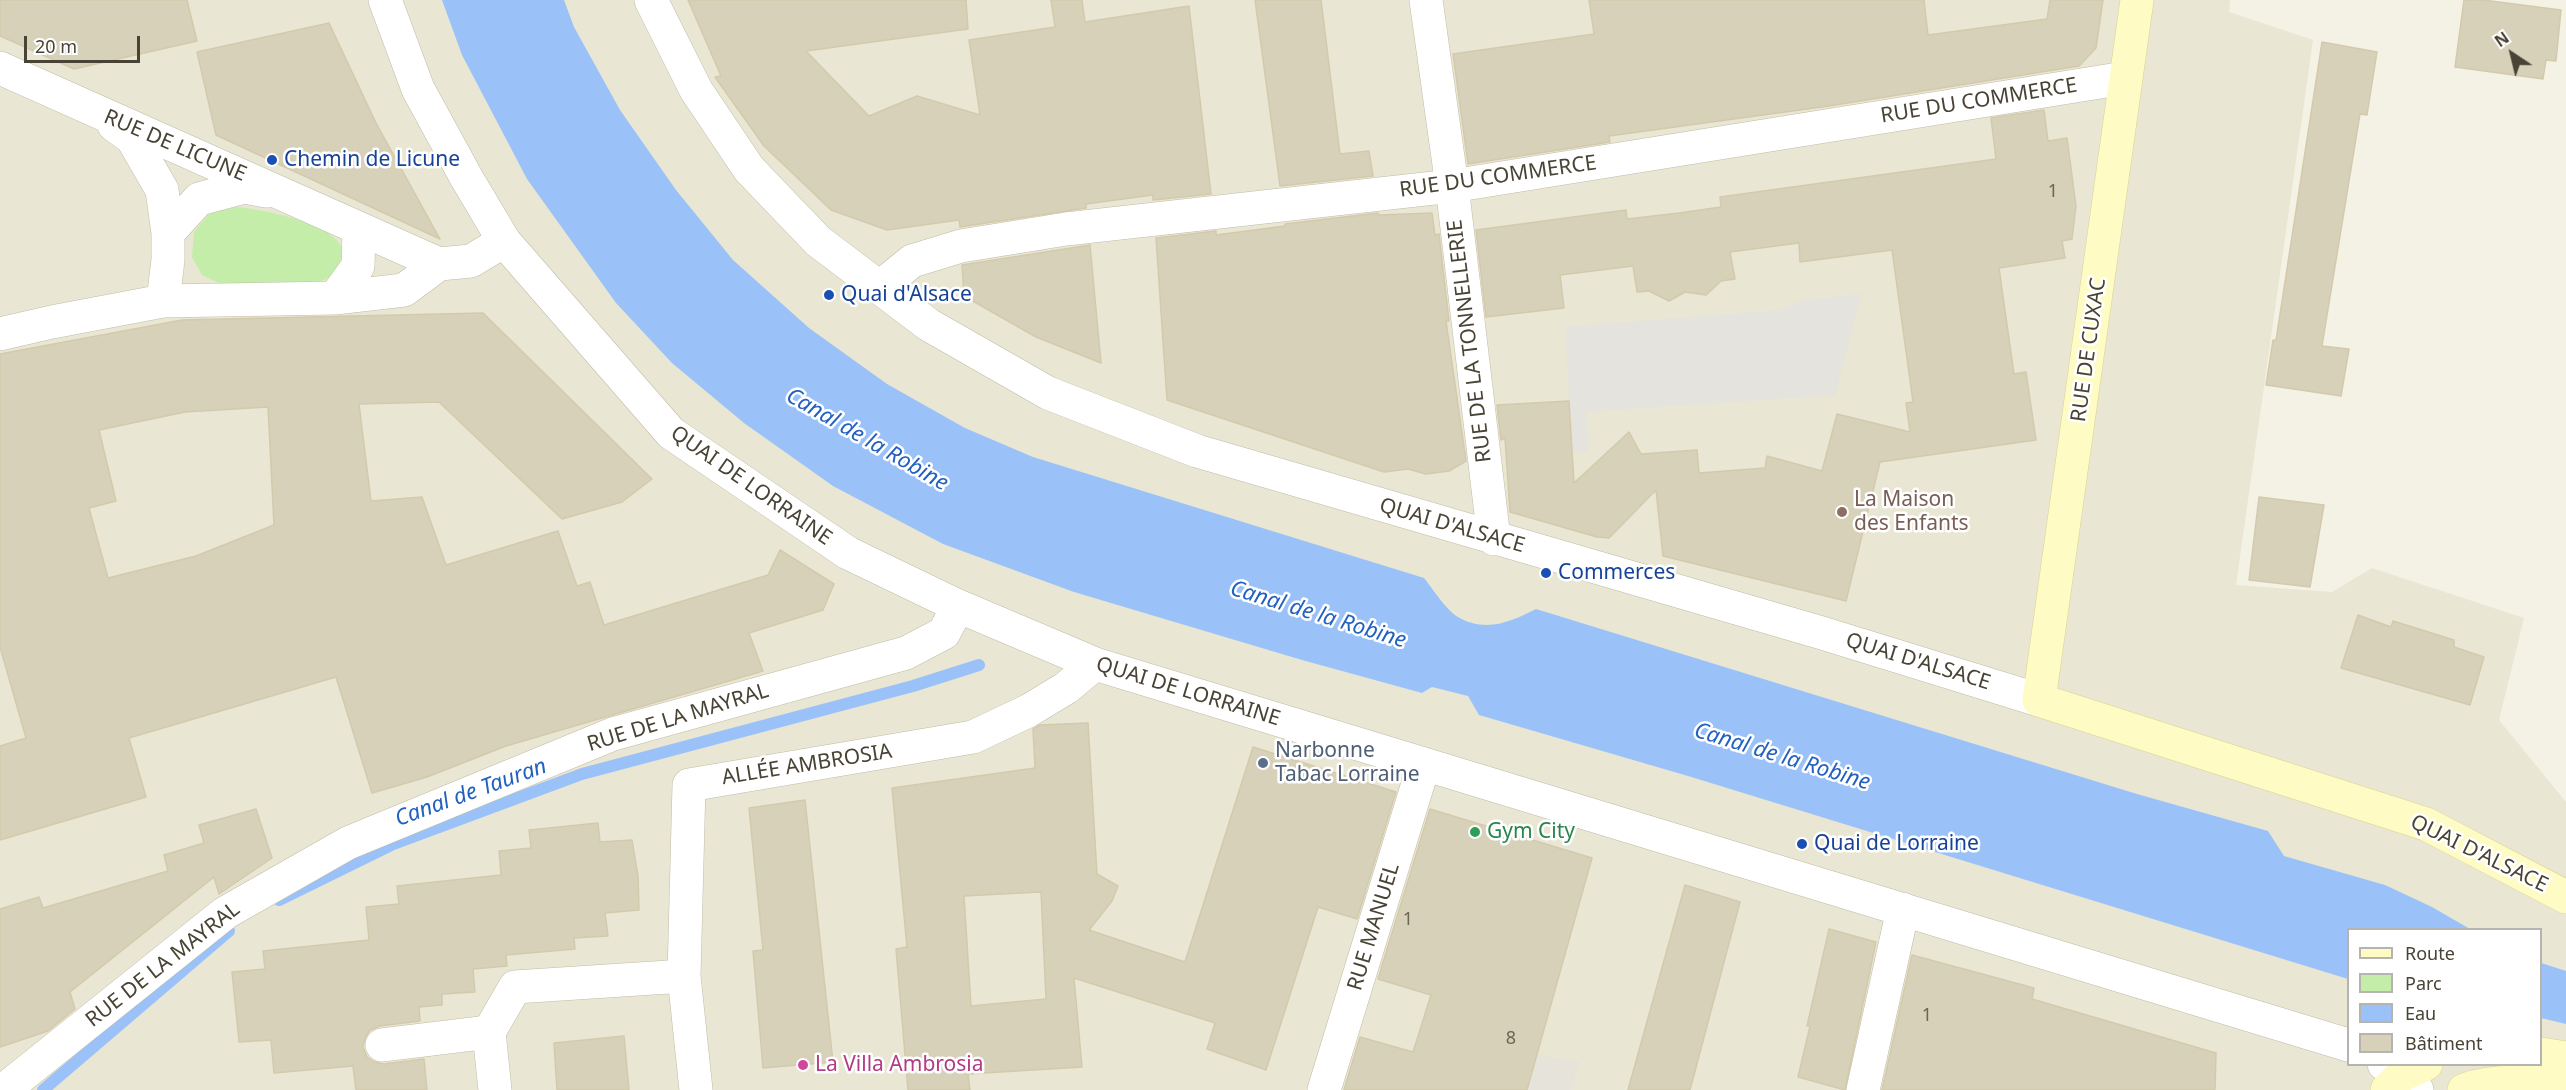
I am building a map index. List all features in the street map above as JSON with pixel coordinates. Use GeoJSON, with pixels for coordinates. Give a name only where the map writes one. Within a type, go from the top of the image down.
{"type":"FeatureCollection","features":[{"type":"Feature","properties":{"kind":"street","name":"QUAI DE LORRAINE"},"geometry":{"type":"LineString","coordinates":[[384,0],[418,89],[504,241],[671,433],[848,553],[958,606],[1095,664],[2347,1044]]}},
{"type":"Feature","properties":{"kind":"street","name":"QUAI D'ALSACE"},"geometry":{"type":"LineString","coordinates":[[651,0],[696,90],[749,169],[818,242],[929,325],[1048,393],[1197,451],[1822,633],[2426,824],[2566,897]]}},
{"type":"Feature","properties":{"kind":"street","name":"RUE DE LA TONNELLERIE"},"geometry":{"type":"LineString","coordinates":[[1426,0],[1452,186],[1494,539]]}},
{"type":"Feature","properties":{"kind":"street","name":"RUE DE CUXAC"},"geometry":{"type":"LineString","coordinates":[[2039,700],[2137,0]]}},
{"type":"Feature","properties":{"kind":"street"},"geometry":{"type":"LineString","coordinates":[[0,68],[96,112]]}},
{"type":"Feature","properties":{"kind":"street","name":"RUE DU COMMERCE"},"geometry":{"type":"LineString","coordinates":[[880,287],[912,261],[961,246],[1066,229],[1452,186],[2126,68]]}},
{"type":"Feature","properties":{"kind":"street","name":"RUE DE LICUNE"},"geometry":{"type":"LineString","coordinates":[[96,112],[291,196],[359,230],[439,264]]}},
{"type":"Feature","properties":{"kind":"street","name":"RUE DE LICUNE"},"geometry":{"type":"LineString","coordinates":[[96,112],[132,138],[162,190],[168,233],[168,260],[163,301]]}},
{"type":"Feature","properties":{"kind":"street","name":"RUE DE LICUNE"},"geometry":{"type":"LineString","coordinates":[[168,233],[199,199],[244,187],[291,196]]}},
{"type":"Feature","properties":{"kind":"street"},"geometry":{"type":"LineString","coordinates":[[335,298],[358,266],[359,230]]}},
{"type":"Feature","properties":{"kind":"street"},"geometry":{"type":"LineString","coordinates":[[0,334],[163,301],[335,298],[404,290],[439,264],[471,261],[504,241]]}},
{"type":"Feature","properties":{"kind":"street","name":"RUE DE LA MAYRAL"},"geometry":{"type":"LineString","coordinates":[[4,1090],[225,913],[348,843],[613,734],[906,653],[944,633],[958,606]]}},
{"type":"Feature","properties":{"kind":"street","name":"ALLÉE AMBROSIA"},"geometry":{"type":"LineString","coordinates":[[696,1090],[684,976],[689,784],[973,737],[1028,711],[1066,688],[1095,664]]}},
{"type":"Feature","properties":{"kind":"street","name":"RUE MANUEL"},"geometry":{"type":"LineString","coordinates":[[1324,1090],[1424,764]]}},
{"type":"Feature","properties":{"kind":"street"},"geometry":{"type":"LineString","coordinates":[[1863,1090],[1903,909]]}},
{"type":"Feature","properties":{"kind":"street"},"geometry":{"type":"LineString","coordinates":[[495,1090],[489,1032],[515,987],[684,976]]}},
{"type":"Feature","properties":{"kind":"street"},"geometry":{"type":"LineString","coordinates":[[382,1045],[489,1032]]}},
{"type":"Feature","properties":{"kind":"street"},"geometry":{"type":"LineString","coordinates":[[2542,1054],[2566,1058]]}},
{"type":"Feature","properties":{"kind":"street"},"geometry":{"type":"LineString","coordinates":[[2464,1090],[2474,1086],[2512,1083],[2566,1088]]}},
{"type":"Feature","properties":{"kind":"shaded area"},"geometry":{"type":"Polygon","coordinates":[[[0,0],[2230,0],[2229,12],[2313,40],[2236,585],[2332,592],[2372,568],[2524,618],[2499,720],[2566,802],[2566,1090],[0,1090],[0,0]]]}},
{"type":"Feature","properties":{"kind":"shaded area"},"geometry":{"type":"Polygon","coordinates":[[[1861,294],[1835,395],[1586,412],[1588,451],[1572,452],[1565,327],[1779,310],[1804,300],[1861,294]]]}},
{"type":"Feature","properties":{"kind":"shaded area"},"geometry":{"type":"Polygon","coordinates":[[[1536,1054],[1579,1062],[1571,1090],[1527,1090],[1536,1054]]]}},
{"type":"Feature","properties":{"kind":"green space"},"geometry":{"type":"Polygon","coordinates":[[[236,207],[283,215],[319,228],[333,237],[341,247],[343,259],[340,267],[321,281],[225,286],[202,275],[192,257],[194,232],[210,213],[236,207]]]}},
{"type":"Feature","properties":{"kind":"water","name":"Canal de la Robine"},"geometry":{"type":"Polygon","coordinates":[[[442,0],[564,0],[574,27],[620,110],[676,190],[733,260],[809,328],[887,384],[965,428],[1033,457],[1424,578],[1449,610],[1468,622],[1498,624],[1536,609],[2137,794],[2268,831],[2284,856],[2385,885],[2432,907],[2468,928],[2347,928],[2347,979],[1688,776],[1479,715],[1468,696],[1432,687],[1422,693],[1302,660],[1074,592],[943,544],[833,486],[744,423],[672,363],[616,303],[527,179],[462,55],[442,0]]]}},
{"type":"Feature","properties":{"kind":"water"},"geometry":{"type":"Polygon","coordinates":[[[2542,963],[2566,971],[2566,1024],[2542,1018],[2542,963]]]}},
{"type":"Feature","properties":{"kind":"building"},"geometry":{"type":"Polygon","coordinates":[[[0,0],[187,0],[197,41],[74,69],[0,36],[0,0]]]}},
{"type":"Feature","properties":{"kind":"building"},"geometry":{"type":"Polygon","coordinates":[[[688,0],[966,0],[968,29],[806,51],[869,116],[917,96],[980,115],[969,40],[1055,27],[1051,0],[1082,0],[1085,22],[1189,6],[1211,194],[1153,200],[1153,195],[1086,204],[1086,208],[960,227],[959,220],[887,230],[831,210],[764,146],[715,77],[721,76],[688,0]]]}},
{"type":"Feature","properties":{"kind":"building"},"geometry":{"type":"Polygon","coordinates":[[[1255,0],[1321,0],[1340,154],[1369,151],[1373,176],[1280,186],[1255,0]]]}},
{"type":"Feature","properties":{"kind":"building"},"geometry":{"type":"Polygon","coordinates":[[[1589,0],[1924,0],[1928,35],[2047,19],[2050,0],[2103,0],[2096,48],[2079,66],[1829,106],[1609,136],[1610,142],[1468,164],[1453,54],[1594,34],[1589,0]]]}},
{"type":"Feature","properties":{"kind":"building"},"geometry":{"type":"Polygon","coordinates":[[[2464,0],[2483,0],[2561,10],[2556,61],[2546,60],[2543,79],[2455,67],[2464,0]]]}},
{"type":"Feature","properties":{"kind":"building"},"geometry":{"type":"Polygon","coordinates":[[[329,23],[376,123],[440,239],[216,135],[197,52],[329,23]]]}},
{"type":"Feature","properties":{"kind":"building"},"geometry":{"type":"Polygon","coordinates":[[[2322,42],[2377,52],[2367,115],[2360,114],[2322,346],[2349,349],[2341,396],[2266,385],[2273,340],[2276,340],[2322,42]]]}},
{"type":"Feature","properties":{"kind":"building"},"geometry":{"type":"Polygon","coordinates":[[[2044,110],[2048,141],[2067,138],[2076,206],[2072,239],[2062,241],[2065,258],[1999,268],[2014,374],[2026,372],[2036,440],[1880,462],[1846,601],[1663,556],[1656,490],[1609,538],[1597,537],[1510,512],[1505,438],[1501,440],[1497,405],[1569,401],[1574,483],[1629,432],[1641,454],[1697,450],[1699,473],[1765,468],[1767,456],[1822,471],[1837,414],[1910,432],[1906,403],[1913,402],[1892,250],[1800,262],[1799,243],[1730,252],[1735,279],[1721,281],[1706,295],[1685,292],[1669,301],[1649,291],[1637,292],[1633,266],[1560,275],[1564,308],[1486,317],[1476,230],[1626,210],[1627,219],[1679,213],[1721,207],[1720,197],[1996,159],[1991,118],[2044,110]]]}},
{"type":"Feature","properties":{"kind":"building"},"geometry":{"type":"Polygon","coordinates":[[[1378,213],[1379,215],[1432,213],[1435,235],[1439,234],[1449,321],[1446,321],[1466,461],[1449,471],[1426,474],[1408,469],[1384,472],[1167,400],[1156,238],[1216,231],[1216,235],[1378,213]]]}},
{"type":"Feature","properties":{"kind":"building"},"geometry":{"type":"Polygon","coordinates":[[[1090,245],[1101,363],[1036,337],[964,296],[962,265],[1090,245]]]}},
{"type":"Feature","properties":{"kind":"building"},"geometry":{"type":"Polygon","coordinates":[[[483,313],[652,479],[622,502],[562,519],[439,402],[359,404],[371,501],[422,497],[446,565],[558,531],[577,586],[590,582],[604,625],[768,575],[780,550],[834,584],[823,610],[749,633],[763,671],[506,746],[427,777],[372,793],[336,677],[129,738],[146,797],[0,840],[0,746],[26,738],[0,647],[0,354],[182,320],[483,313]],[[268,407],[185,412],[99,430],[116,501],[89,508],[108,578],[196,556],[274,525],[268,407]]]}},
{"type":"Feature","properties":{"kind":"building"},"geometry":{"type":"Polygon","coordinates":[[[2259,497],[2324,505],[2310,587],[2249,580],[2259,497]]]}},
{"type":"Feature","properties":{"kind":"building"},"geometry":{"type":"Polygon","coordinates":[[[2358,615],[2391,627],[2393,621],[2454,640],[2454,647],[2484,657],[2470,705],[2341,668],[2358,615]]]}},
{"type":"Feature","properties":{"kind":"building"},"geometry":{"type":"Polygon","coordinates":[[[1088,723],[1097,874],[1118,886],[1112,901],[1089,930],[1185,962],[1253,747],[1396,792],[1357,919],[1318,907],[1266,1070],[1207,1049],[1215,1023],[1074,978],[1082,1067],[968,1074],[970,1090],[908,1090],[896,949],[907,947],[892,788],[1035,768],[1033,729],[1040,725],[1088,723]],[[1041,892],[964,896],[971,1006],[1046,999],[1041,892]]]}},
{"type":"Feature","properties":{"kind":"building"},"geometry":{"type":"Polygon","coordinates":[[[805,800],[833,1062],[763,1068],[753,951],[763,950],[749,808],[805,800]]]}},
{"type":"Feature","properties":{"kind":"building"},"geometry":{"type":"Polygon","coordinates":[[[256,809],[272,858],[219,894],[214,877],[70,992],[75,1009],[48,1031],[0,1047],[0,909],[39,897],[43,908],[168,871],[164,855],[204,843],[199,825],[256,809]]]}},
{"type":"Feature","properties":{"kind":"building"},"geometry":{"type":"Polygon","coordinates":[[[1430,809],[1592,858],[1527,1090],[1344,1090],[1360,1037],[1413,1052],[1431,995],[1378,979],[1430,809]]]}},
{"type":"Feature","properties":{"kind":"building"},"geometry":{"type":"Polygon","coordinates":[[[598,823],[600,842],[632,840],[638,876],[639,910],[605,913],[608,936],[574,938],[575,949],[506,955],[507,966],[473,969],[475,992],[442,994],[442,1005],[419,1007],[420,1021],[380,1026],[370,1030],[363,1047],[367,1057],[374,1062],[384,1064],[424,1059],[427,1090],[356,1090],[353,1066],[274,1073],[271,1040],[239,1042],[232,972],[265,969],[263,951],[369,940],[366,907],[399,904],[397,886],[501,875],[499,851],[531,848],[529,830],[598,823]]]}},
{"type":"Feature","properties":{"kind":"building"},"geometry":{"type":"Polygon","coordinates":[[[1685,885],[1740,902],[1690,1090],[1628,1090],[1685,885]]]}},
{"type":"Feature","properties":{"kind":"building"},"geometry":{"type":"Polygon","coordinates":[[[1829,929],[1876,942],[1845,1090],[1798,1077],[1829,929]]]}},
{"type":"Feature","properties":{"kind":"building"},"geometry":{"type":"Polygon","coordinates":[[[1912,955],[2034,988],[2032,999],[2216,1053],[2215,1090],[1882,1090],[1912,955]]]}},
{"type":"Feature","properties":{"kind":"building"},"geometry":{"type":"Polygon","coordinates":[[[624,1036],[629,1090],[557,1090],[554,1043],[624,1036]]]}},
{"type":"Feature","properties":{"kind":"waterway","name":"Canal de Tauran"},"geometry":{"type":"LineString","coordinates":[[279,900],[391,845],[582,774],[913,686],[979,665]]}},
{"type":"Feature","properties":{"kind":"waterway","name":"Canal de Tauran"},"geometry":{"type":"LineString","coordinates":[[43,1090],[229,931]]}},
{"type":"Feature","properties":{"kind":"place","name":"Chemin de Licune"},"geometry":{"type":"Point","coordinates":[272,160]}},
{"type":"Feature","properties":{"kind":"place","name":"Quai d'Alsace"},"geometry":{"type":"Point","coordinates":[829,295]}},
{"type":"Feature","properties":{"kind":"place","name":"La Maison des Enfants"},"geometry":{"type":"Point","coordinates":[1842,512]}},
{"type":"Feature","properties":{"kind":"place","name":"Commerces"},"geometry":{"type":"Point","coordinates":[1546,573]}},
{"type":"Feature","properties":{"kind":"place","name":"Narbonne Tabac Lorraine"},"geometry":{"type":"Point","coordinates":[1263,763]}},
{"type":"Feature","properties":{"kind":"place","name":"Gym City"},"geometry":{"type":"Point","coordinates":[1475,832]}},
{"type":"Feature","properties":{"kind":"place","name":"Quai de Lorraine"},"geometry":{"type":"Point","coordinates":[1802,844]}},
{"type":"Feature","properties":{"kind":"place","name":"La Villa Ambrosia"},"geometry":{"type":"Point","coordinates":[803,1065]}}]}
